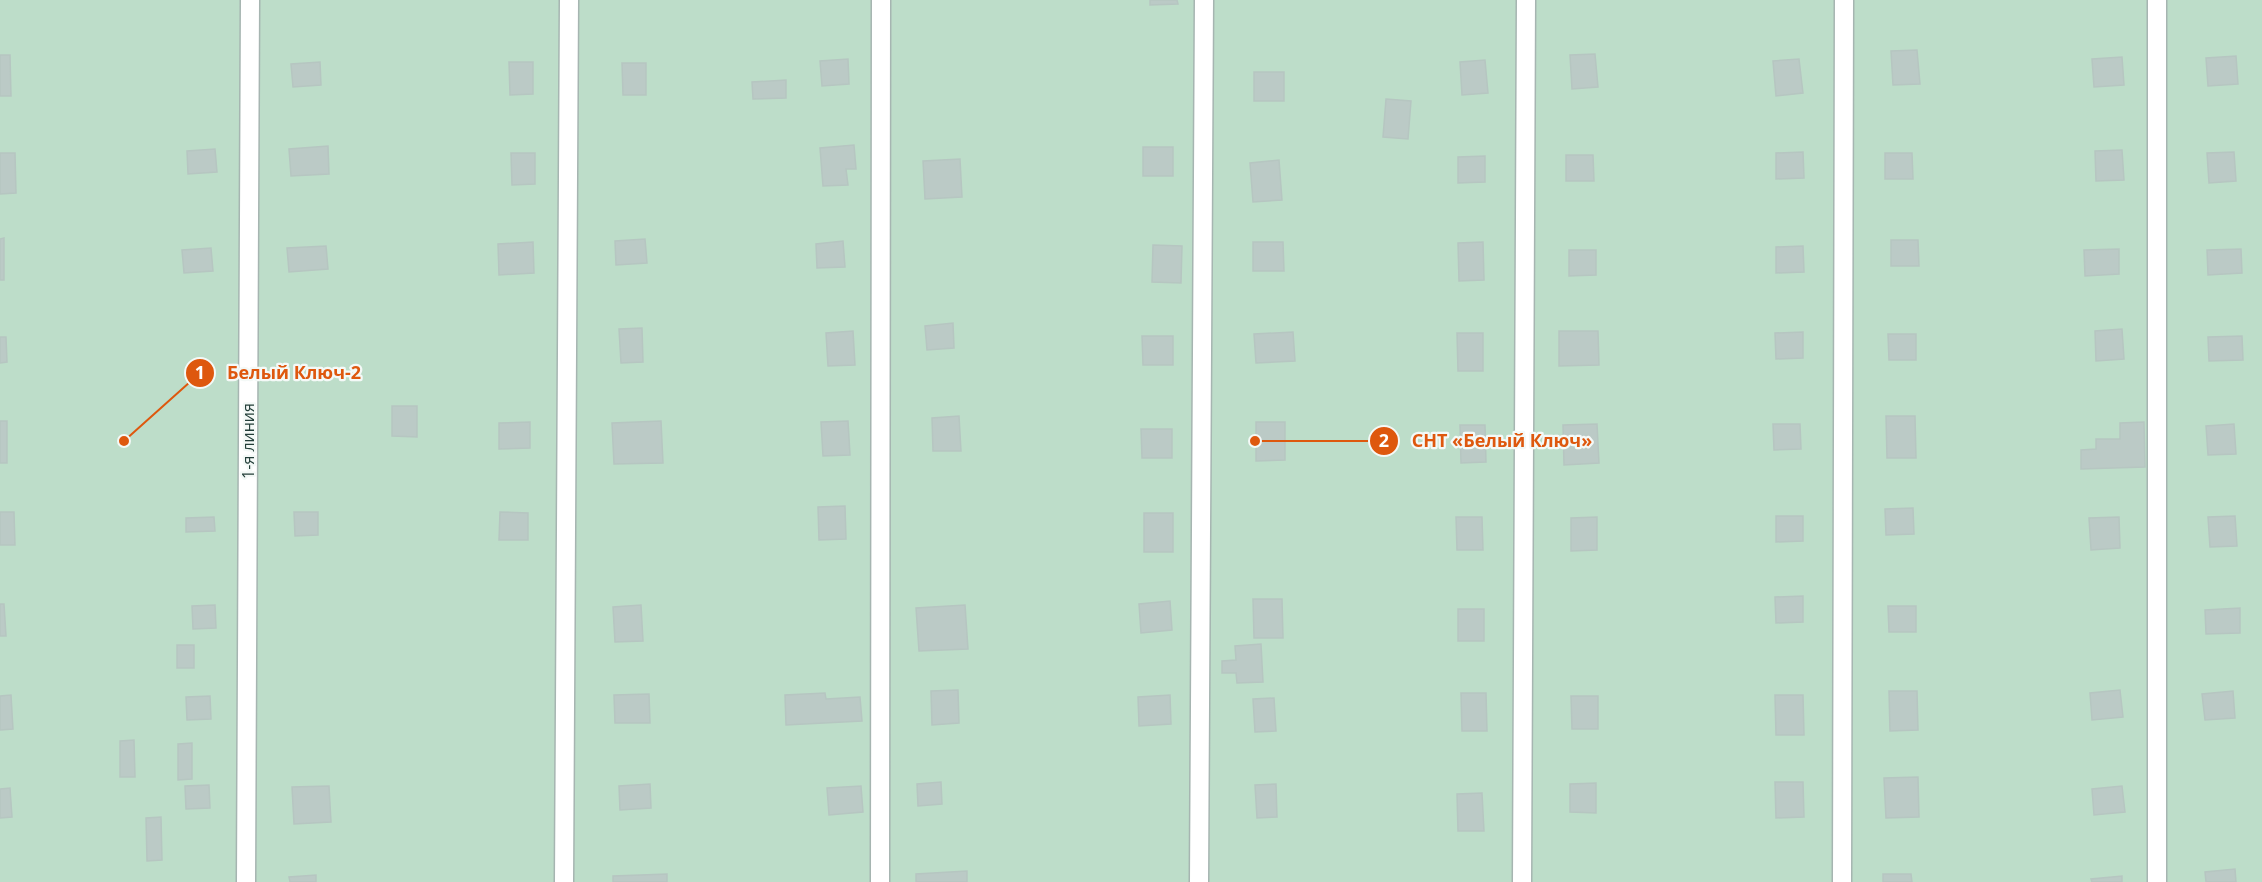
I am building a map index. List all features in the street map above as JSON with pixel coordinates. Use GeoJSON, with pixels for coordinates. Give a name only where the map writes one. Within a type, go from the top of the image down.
{"type":"FeatureCollection","features":[{"type":"Feature","properties":{"kind":"street","name":"1-я линия"},"geometry":{"type":"LineString","coordinates":[[246,882],[250,0]]}},
{"type":"Feature","properties":{"kind":"street"},"geometry":{"type":"LineString","coordinates":[[564,882],[569,0]]}},
{"type":"Feature","properties":{"kind":"street"},"geometry":{"type":"LineString","coordinates":[[879,882],[881,0]]}},
{"type":"Feature","properties":{"kind":"street"},"geometry":{"type":"LineString","coordinates":[[1198,882],[1204,0]]}},
{"type":"Feature","properties":{"kind":"street"},"geometry":{"type":"LineString","coordinates":[[1522,882],[1526,0]]}},
{"type":"Feature","properties":{"kind":"street"},"geometry":{"type":"LineString","coordinates":[[1842,882],[1844,0]]}},
{"type":"Feature","properties":{"kind":"street"},"geometry":{"type":"LineString","coordinates":[[2157,0],[2157,882]]}},
{"type":"Feature","properties":{"kind":"green space"},"geometry":{"type":"Polygon","coordinates":[[[0,0],[2262,0],[2262,882],[0,882],[0,0]]]}},
{"type":"Feature","properties":{"kind":"building"},"geometry":{"type":"Polygon","coordinates":[[[1150,0],[1177,0],[1178,4],[1150,5],[1150,0]]]}},
{"type":"Feature","properties":{"kind":"building"},"geometry":{"type":"Polygon","coordinates":[[[1917,50],[1920,84],[1893,85],[1891,51],[1917,50]]]}},
{"type":"Feature","properties":{"kind":"building"},"geometry":{"type":"Polygon","coordinates":[[[1595,54],[1598,87],[1572,89],[1570,55],[1595,54]]]}},
{"type":"Feature","properties":{"kind":"building"},"geometry":{"type":"Polygon","coordinates":[[[0,55],[10,55],[11,96],[0,96],[0,55]]]}},
{"type":"Feature","properties":{"kind":"building"},"geometry":{"type":"Polygon","coordinates":[[[2236,56],[2238,84],[2208,86],[2206,58],[2236,56]]]}},
{"type":"Feature","properties":{"kind":"building"},"geometry":{"type":"Polygon","coordinates":[[[2122,57],[2124,85],[2094,87],[2092,59],[2122,57]]]}},
{"type":"Feature","properties":{"kind":"building"},"geometry":{"type":"Polygon","coordinates":[[[848,59],[849,84],[822,86],[820,61],[848,59]]]}},
{"type":"Feature","properties":{"kind":"building"},"geometry":{"type":"Polygon","coordinates":[[[1799,59],[1803,93],[1776,96],[1773,61],[1799,59]]]}},
{"type":"Feature","properties":{"kind":"building"},"geometry":{"type":"Polygon","coordinates":[[[1485,60],[1488,93],[1462,95],[1460,62],[1485,60]]]}},
{"type":"Feature","properties":{"kind":"building"},"geometry":{"type":"Polygon","coordinates":[[[320,62],[321,85],[293,87],[291,64],[320,62]]]}},
{"type":"Feature","properties":{"kind":"building"},"geometry":{"type":"Polygon","coordinates":[[[509,62],[533,62],[533,94],[510,95],[509,62]]]}},
{"type":"Feature","properties":{"kind":"building"},"geometry":{"type":"Polygon","coordinates":[[[622,63],[646,63],[646,95],[623,95],[622,63]]]}},
{"type":"Feature","properties":{"kind":"building"},"geometry":{"type":"Polygon","coordinates":[[[1254,72],[1284,72],[1284,101],[1254,101],[1254,72]]]}},
{"type":"Feature","properties":{"kind":"building"},"geometry":{"type":"Polygon","coordinates":[[[786,80],[786,98],[753,99],[752,82],[786,80]]]}},
{"type":"Feature","properties":{"kind":"building"},"geometry":{"type":"Polygon","coordinates":[[[1386,99],[1411,101],[1408,139],[1383,137],[1386,99]]]}},
{"type":"Feature","properties":{"kind":"building"},"geometry":{"type":"Polygon","coordinates":[[[854,145],[856,169],[846,169],[848,185],[823,186],[820,148],[854,145]]]}},
{"type":"Feature","properties":{"kind":"building"},"geometry":{"type":"Polygon","coordinates":[[[328,146],[329,174],[291,176],[289,149],[328,146]]]}},
{"type":"Feature","properties":{"kind":"building"},"geometry":{"type":"Polygon","coordinates":[[[1143,147],[1173,147],[1173,176],[1143,176],[1143,147]]]}},
{"type":"Feature","properties":{"kind":"building"},"geometry":{"type":"Polygon","coordinates":[[[215,149],[217,172],[188,174],[187,151],[215,149]]]}},
{"type":"Feature","properties":{"kind":"building"},"geometry":{"type":"Polygon","coordinates":[[[2122,150],[2124,180],[2096,181],[2095,151],[2122,150]]]}},
{"type":"Feature","properties":{"kind":"building"},"geometry":{"type":"Polygon","coordinates":[[[1803,152],[1804,178],[1776,179],[1776,153],[1803,152]]]}},
{"type":"Feature","properties":{"kind":"building"},"geometry":{"type":"Polygon","coordinates":[[[2234,152],[2236,181],[2209,183],[2207,153],[2234,152]]]}},
{"type":"Feature","properties":{"kind":"building"},"geometry":{"type":"Polygon","coordinates":[[[0,153],[15,153],[16,193],[0,194],[0,153]]]}},
{"type":"Feature","properties":{"kind":"building"},"geometry":{"type":"Polygon","coordinates":[[[511,153],[535,153],[535,184],[512,185],[511,153]]]}},
{"type":"Feature","properties":{"kind":"building"},"geometry":{"type":"Polygon","coordinates":[[[1885,153],[1912,153],[1913,179],[1885,179],[1885,153]]]}},
{"type":"Feature","properties":{"kind":"building"},"geometry":{"type":"Polygon","coordinates":[[[1566,155],[1593,155],[1594,181],[1566,181],[1566,155]]]}},
{"type":"Feature","properties":{"kind":"building"},"geometry":{"type":"Polygon","coordinates":[[[1485,156],[1485,182],[1458,183],[1458,157],[1485,156]]]}},
{"type":"Feature","properties":{"kind":"building"},"geometry":{"type":"Polygon","coordinates":[[[960,159],[962,197],[925,199],[923,161],[960,159]]]}},
{"type":"Feature","properties":{"kind":"building"},"geometry":{"type":"Polygon","coordinates":[[[1279,160],[1282,200],[1253,202],[1250,163],[1279,160]]]}},
{"type":"Feature","properties":{"kind":"building"},"geometry":{"type":"Polygon","coordinates":[[[4,238],[4,280],[0,280],[0,239],[4,238]]]}},
{"type":"Feature","properties":{"kind":"building"},"geometry":{"type":"Polygon","coordinates":[[[645,239],[647,263],[616,265],[615,241],[645,239]]]}},
{"type":"Feature","properties":{"kind":"building"},"geometry":{"type":"Polygon","coordinates":[[[1891,240],[1918,240],[1919,266],[1891,266],[1891,240]]]}},
{"type":"Feature","properties":{"kind":"building"},"geometry":{"type":"Polygon","coordinates":[[[843,241],[845,267],[817,268],[816,244],[843,241]]]}},
{"type":"Feature","properties":{"kind":"building"},"geometry":{"type":"Polygon","coordinates":[[[533,242],[534,273],[499,275],[498,244],[533,242]]]}},
{"type":"Feature","properties":{"kind":"building"},"geometry":{"type":"Polygon","coordinates":[[[1253,242],[1283,242],[1284,271],[1253,271],[1253,242]]]}},
{"type":"Feature","properties":{"kind":"building"},"geometry":{"type":"Polygon","coordinates":[[[1483,242],[1484,280],[1459,281],[1458,243],[1483,242]]]}},
{"type":"Feature","properties":{"kind":"building"},"geometry":{"type":"Polygon","coordinates":[[[1153,245],[1182,246],[1181,283],[1152,282],[1153,245]]]}},
{"type":"Feature","properties":{"kind":"building"},"geometry":{"type":"Polygon","coordinates":[[[326,246],[328,269],[289,272],[287,248],[326,246]]]}},
{"type":"Feature","properties":{"kind":"building"},"geometry":{"type":"Polygon","coordinates":[[[1803,246],[1804,272],[1776,273],[1776,247],[1803,246]]]}},
{"type":"Feature","properties":{"kind":"building"},"geometry":{"type":"Polygon","coordinates":[[[211,248],[213,271],[184,273],[182,250],[211,248]]]}},
{"type":"Feature","properties":{"kind":"building"},"geometry":{"type":"Polygon","coordinates":[[[2119,249],[2119,274],[2085,276],[2084,250],[2119,249]]]}},
{"type":"Feature","properties":{"kind":"building"},"geometry":{"type":"Polygon","coordinates":[[[2241,249],[2242,273],[2208,275],[2207,250],[2241,249]]]}},
{"type":"Feature","properties":{"kind":"building"},"geometry":{"type":"Polygon","coordinates":[[[1569,250],[1596,250],[1596,275],[1569,276],[1569,250]]]}},
{"type":"Feature","properties":{"kind":"building"},"geometry":{"type":"Polygon","coordinates":[[[953,323],[954,348],[927,350],[925,326],[953,323]]]}},
{"type":"Feature","properties":{"kind":"building"},"geometry":{"type":"Polygon","coordinates":[[[642,328],[643,362],[621,363],[619,329],[642,328]]]}},
{"type":"Feature","properties":{"kind":"building"},"geometry":{"type":"Polygon","coordinates":[[[2122,329],[2124,359],[2096,361],[2095,331],[2122,329]]]}},
{"type":"Feature","properties":{"kind":"building"},"geometry":{"type":"Polygon","coordinates":[[[853,331],[855,365],[828,366],[826,333],[853,331]]]}},
{"type":"Feature","properties":{"kind":"building"},"geometry":{"type":"Polygon","coordinates":[[[1559,331],[1598,331],[1599,365],[1559,366],[1559,331]]]}},
{"type":"Feature","properties":{"kind":"building"},"geometry":{"type":"Polygon","coordinates":[[[1293,332],[1295,361],[1256,363],[1254,334],[1293,332]]]}},
{"type":"Feature","properties":{"kind":"building"},"geometry":{"type":"Polygon","coordinates":[[[1803,332],[1803,358],[1776,359],[1775,333],[1803,332]]]}},
{"type":"Feature","properties":{"kind":"building"},"geometry":{"type":"Polygon","coordinates":[[[1457,333],[1483,333],[1483,371],[1458,371],[1457,333]]]}},
{"type":"Feature","properties":{"kind":"building"},"geometry":{"type":"Polygon","coordinates":[[[1888,334],[1916,334],[1916,360],[1889,360],[1888,334]]]}},
{"type":"Feature","properties":{"kind":"building"},"geometry":{"type":"Polygon","coordinates":[[[1142,336],[1173,336],[1173,365],[1143,365],[1142,336]]]}},
{"type":"Feature","properties":{"kind":"building"},"geometry":{"type":"Polygon","coordinates":[[[2242,336],[2243,360],[2209,361],[2208,337],[2242,336]]]}},
{"type":"Feature","properties":{"kind":"building"},"geometry":{"type":"Polygon","coordinates":[[[0,337],[6,337],[7,362],[0,363],[0,337]]]}},
{"type":"Feature","properties":{"kind":"building"},"geometry":{"type":"Polygon","coordinates":[[[392,406],[417,406],[417,437],[392,436],[392,406]]]}},
{"type":"Feature","properties":{"kind":"building"},"geometry":{"type":"Polygon","coordinates":[[[959,416],[961,451],[933,451],[932,418],[959,416]]]}},
{"type":"Feature","properties":{"kind":"building"},"geometry":{"type":"Polygon","coordinates":[[[1886,416],[1915,416],[1916,458],[1887,458],[1886,416]]]}},
{"type":"Feature","properties":{"kind":"building"},"geometry":{"type":"Polygon","coordinates":[[[0,421],[7,421],[7,463],[0,463],[0,421]]]}},
{"type":"Feature","properties":{"kind":"building"},"geometry":{"type":"Polygon","coordinates":[[[661,421],[663,463],[614,464],[612,423],[661,421]]]}},
{"type":"Feature","properties":{"kind":"building"},"geometry":{"type":"Polygon","coordinates":[[[848,421],[850,455],[823,456],[821,422],[848,421]]]}},
{"type":"Feature","properties":{"kind":"building"},"geometry":{"type":"Polygon","coordinates":[[[530,422],[530,448],[499,449],[499,423],[530,422]]]}},
{"type":"Feature","properties":{"kind":"building"},"geometry":{"type":"Polygon","coordinates":[[[1256,422],[1285,422],[1285,460],[1256,461],[1256,422]]]}},
{"type":"Feature","properties":{"kind":"building"},"geometry":{"type":"Polygon","coordinates":[[[2144,422],[2145,467],[2081,469],[2081,450],[2096,449],[2096,439],[2120,439],[2120,423],[2144,422]]]}},
{"type":"Feature","properties":{"kind":"building"},"geometry":{"type":"Polygon","coordinates":[[[1597,424],[1599,463],[1564,465],[1563,425],[1597,424]]]}},
{"type":"Feature","properties":{"kind":"building"},"geometry":{"type":"Polygon","coordinates":[[[1773,424],[1800,424],[1801,449],[1774,450],[1773,424]]]}},
{"type":"Feature","properties":{"kind":"building"},"geometry":{"type":"Polygon","coordinates":[[[2234,424],[2236,454],[2208,455],[2206,426],[2234,424]]]}},
{"type":"Feature","properties":{"kind":"building"},"geometry":{"type":"Polygon","coordinates":[[[1460,425],[1485,425],[1486,462],[1461,463],[1460,425]]]}},
{"type":"Feature","properties":{"kind":"building"},"geometry":{"type":"Polygon","coordinates":[[[1141,429],[1172,429],[1172,458],[1142,458],[1141,429]]]}},
{"type":"Feature","properties":{"kind":"building"},"geometry":{"type":"Polygon","coordinates":[[[845,506],[846,539],[819,540],[818,507],[845,506]]]}},
{"type":"Feature","properties":{"kind":"building"},"geometry":{"type":"Polygon","coordinates":[[[1913,508],[1914,534],[1886,535],[1885,509],[1913,508]]]}},
{"type":"Feature","properties":{"kind":"building"},"geometry":{"type":"Polygon","coordinates":[[[0,512],[14,512],[15,545],[0,545],[0,512]]]}},
{"type":"Feature","properties":{"kind":"building"},"geometry":{"type":"Polygon","coordinates":[[[294,512],[318,512],[318,535],[295,536],[294,512]]]}},
{"type":"Feature","properties":{"kind":"building"},"geometry":{"type":"Polygon","coordinates":[[[500,512],[528,513],[528,540],[499,540],[500,512]]]}},
{"type":"Feature","properties":{"kind":"building"},"geometry":{"type":"Polygon","coordinates":[[[1144,513],[1173,513],[1173,552],[1144,552],[1144,513]]]}},
{"type":"Feature","properties":{"kind":"building"},"geometry":{"type":"Polygon","coordinates":[[[1776,516],[1803,516],[1803,541],[1776,542],[1776,516]]]}},
{"type":"Feature","properties":{"kind":"building"},"geometry":{"type":"Polygon","coordinates":[[[2235,516],[2237,546],[2210,547],[2208,517],[2235,516]]]}},
{"type":"Feature","properties":{"kind":"building"},"geometry":{"type":"Polygon","coordinates":[[[214,517],[215,531],[186,532],[186,518],[214,517]]]}},
{"type":"Feature","properties":{"kind":"building"},"geometry":{"type":"Polygon","coordinates":[[[1456,517],[1482,517],[1483,550],[1457,550],[1456,517]]]}},
{"type":"Feature","properties":{"kind":"building"},"geometry":{"type":"Polygon","coordinates":[[[1597,517],[1597,550],[1571,551],[1571,518],[1597,517]]]}},
{"type":"Feature","properties":{"kind":"building"},"geometry":{"type":"Polygon","coordinates":[[[2119,517],[2120,548],[2091,550],[2089,518],[2119,517]]]}},
{"type":"Feature","properties":{"kind":"building"},"geometry":{"type":"Polygon","coordinates":[[[1803,596],[1803,622],[1776,623],[1775,597],[1803,596]]]}},
{"type":"Feature","properties":{"kind":"building"},"geometry":{"type":"Polygon","coordinates":[[[1253,599],[1282,599],[1283,638],[1254,638],[1253,599]]]}},
{"type":"Feature","properties":{"kind":"building"},"geometry":{"type":"Polygon","coordinates":[[[1170,601],[1172,630],[1141,633],[1139,604],[1170,601]]]}},
{"type":"Feature","properties":{"kind":"building"},"geometry":{"type":"Polygon","coordinates":[[[0,604],[4,604],[6,636],[0,636],[0,604]]]}},
{"type":"Feature","properties":{"kind":"building"},"geometry":{"type":"Polygon","coordinates":[[[215,605],[216,628],[193,629],[192,606],[215,605]]]}},
{"type":"Feature","properties":{"kind":"building"},"geometry":{"type":"Polygon","coordinates":[[[641,605],[643,641],[615,642],[613,607],[641,605]]]}},
{"type":"Feature","properties":{"kind":"building"},"geometry":{"type":"Polygon","coordinates":[[[965,605],[968,649],[919,651],[916,608],[965,605]]]}},
{"type":"Feature","properties":{"kind":"building"},"geometry":{"type":"Polygon","coordinates":[[[1888,606],[1916,606],[1916,632],[1889,632],[1888,606]]]}},
{"type":"Feature","properties":{"kind":"building"},"geometry":{"type":"Polygon","coordinates":[[[2240,608],[2240,633],[2206,634],[2205,610],[2240,608]]]}},
{"type":"Feature","properties":{"kind":"building"},"geometry":{"type":"Polygon","coordinates":[[[1458,609],[1484,609],[1484,641],[1458,641],[1458,609]]]}},
{"type":"Feature","properties":{"kind":"building"},"geometry":{"type":"Polygon","coordinates":[[[1261,644],[1263,682],[1237,683],[1236,673],[1222,673],[1222,661],[1236,660],[1235,646],[1261,644]]]}},
{"type":"Feature","properties":{"kind":"building"},"geometry":{"type":"Polygon","coordinates":[[[177,645],[194,645],[194,668],[177,668],[177,645]]]}},
{"type":"Feature","properties":{"kind":"building"},"geometry":{"type":"Polygon","coordinates":[[[958,690],[959,723],[932,725],[931,691],[958,690]]]}},
{"type":"Feature","properties":{"kind":"building"},"geometry":{"type":"Polygon","coordinates":[[[2120,690],[2123,717],[2092,720],[2090,693],[2120,690]]]}},
{"type":"Feature","properties":{"kind":"building"},"geometry":{"type":"Polygon","coordinates":[[[1889,691],[1917,691],[1918,730],[1890,731],[1889,691]]]}},
{"type":"Feature","properties":{"kind":"building"},"geometry":{"type":"Polygon","coordinates":[[[2233,691],[2235,718],[2205,720],[2202,694],[2233,691]]]}},
{"type":"Feature","properties":{"kind":"building"},"geometry":{"type":"Polygon","coordinates":[[[825,693],[826,699],[860,697],[862,721],[786,725],[785,695],[825,693]]]}},
{"type":"Feature","properties":{"kind":"building"},"geometry":{"type":"Polygon","coordinates":[[[1461,693],[1486,693],[1487,731],[1462,731],[1461,693]]]}},
{"type":"Feature","properties":{"kind":"building"},"geometry":{"type":"Polygon","coordinates":[[[649,694],[650,723],[615,723],[614,695],[649,694]]]}},
{"type":"Feature","properties":{"kind":"building"},"geometry":{"type":"Polygon","coordinates":[[[11,695],[13,729],[0,730],[0,696],[11,695]]]}},
{"type":"Feature","properties":{"kind":"building"},"geometry":{"type":"Polygon","coordinates":[[[1170,695],[1171,724],[1139,726],[1138,697],[1170,695]]]}},
{"type":"Feature","properties":{"kind":"building"},"geometry":{"type":"Polygon","coordinates":[[[1775,695],[1803,695],[1804,735],[1776,735],[1775,695]]]}},
{"type":"Feature","properties":{"kind":"building"},"geometry":{"type":"Polygon","coordinates":[[[210,696],[211,719],[187,720],[186,697],[210,696]]]}},
{"type":"Feature","properties":{"kind":"building"},"geometry":{"type":"Polygon","coordinates":[[[1571,696],[1598,696],[1598,729],[1572,729],[1571,696]]]}},
{"type":"Feature","properties":{"kind":"building"},"geometry":{"type":"Polygon","coordinates":[[[1274,698],[1276,731],[1255,732],[1253,699],[1274,698]]]}},
{"type":"Feature","properties":{"kind":"building"},"geometry":{"type":"Polygon","coordinates":[[[134,740],[135,777],[120,777],[120,741],[134,740]]]}},
{"type":"Feature","properties":{"kind":"building"},"geometry":{"type":"Polygon","coordinates":[[[192,743],[192,779],[178,780],[178,744],[192,743]]]}},
{"type":"Feature","properties":{"kind":"building"},"geometry":{"type":"Polygon","coordinates":[[[1918,777],[1919,817],[1886,818],[1884,778],[1918,777]]]}},
{"type":"Feature","properties":{"kind":"building"},"geometry":{"type":"Polygon","coordinates":[[[941,782],[942,804],[918,806],[917,784],[941,782]]]}},
{"type":"Feature","properties":{"kind":"building"},"geometry":{"type":"Polygon","coordinates":[[[1775,782],[1803,782],[1804,817],[1776,818],[1775,782]]]}},
{"type":"Feature","properties":{"kind":"building"},"geometry":{"type":"Polygon","coordinates":[[[1596,783],[1596,813],[1570,812],[1570,784],[1596,783]]]}},
{"type":"Feature","properties":{"kind":"building"},"geometry":{"type":"Polygon","coordinates":[[[650,784],[651,808],[620,810],[619,786],[650,784]]]}},
{"type":"Feature","properties":{"kind":"building"},"geometry":{"type":"Polygon","coordinates":[[[1276,784],[1277,817],[1257,818],[1255,785],[1276,784]]]}},
{"type":"Feature","properties":{"kind":"building"},"geometry":{"type":"Polygon","coordinates":[[[209,785],[210,808],[186,809],[185,786],[209,785]]]}},
{"type":"Feature","properties":{"kind":"building"},"geometry":{"type":"Polygon","coordinates":[[[329,786],[331,822],[294,824],[292,787],[329,786]]]}},
{"type":"Feature","properties":{"kind":"building"},"geometry":{"type":"Polygon","coordinates":[[[861,786],[863,812],[829,815],[827,788],[861,786]]]}},
{"type":"Feature","properties":{"kind":"building"},"geometry":{"type":"Polygon","coordinates":[[[2122,786],[2125,812],[2094,815],[2092,789],[2122,786]]]}},
{"type":"Feature","properties":{"kind":"building"},"geometry":{"type":"Polygon","coordinates":[[[10,788],[12,817],[0,818],[0,789],[10,788]]]}},
{"type":"Feature","properties":{"kind":"building"},"geometry":{"type":"Polygon","coordinates":[[[1482,793],[1484,831],[1458,831],[1457,794],[1482,793]]]}},
{"type":"Feature","properties":{"kind":"building"},"geometry":{"type":"Polygon","coordinates":[[[161,817],[162,860],[147,861],[146,818],[161,817]]]}},
{"type":"Feature","properties":{"kind":"building"},"geometry":{"type":"Polygon","coordinates":[[[2235,869],[2236,882],[2206,882],[2205,872],[2235,869]]]}},
{"type":"Feature","properties":{"kind":"building"},"geometry":{"type":"Polygon","coordinates":[[[967,871],[967,882],[916,882],[916,874],[967,871]]]}},
{"type":"Feature","properties":{"kind":"building"},"geometry":{"type":"Polygon","coordinates":[[[667,874],[667,882],[613,882],[613,876],[667,874]]]}},
{"type":"Feature","properties":{"kind":"building"},"geometry":{"type":"Polygon","coordinates":[[[1883,874],[1911,874],[1912,882],[1883,882],[1883,874]]]}},
{"type":"Feature","properties":{"kind":"building"},"geometry":{"type":"Polygon","coordinates":[[[316,875],[316,882],[290,882],[289,877],[316,875]]]}},
{"type":"Feature","properties":{"kind":"building"},"geometry":{"type":"Polygon","coordinates":[[[2122,876],[2122,882],[2092,882],[2091,879],[2122,876]]]}},
{"type":"Feature","properties":{"kind":"place","name":"Белый Ключ-2"},"geometry":{"type":"Point","coordinates":[124,441]}},
{"type":"Feature","properties":{"kind":"place","name":"СНТ «Белый Ключ»"},"geometry":{"type":"Point","coordinates":[1255,441]}}]}
